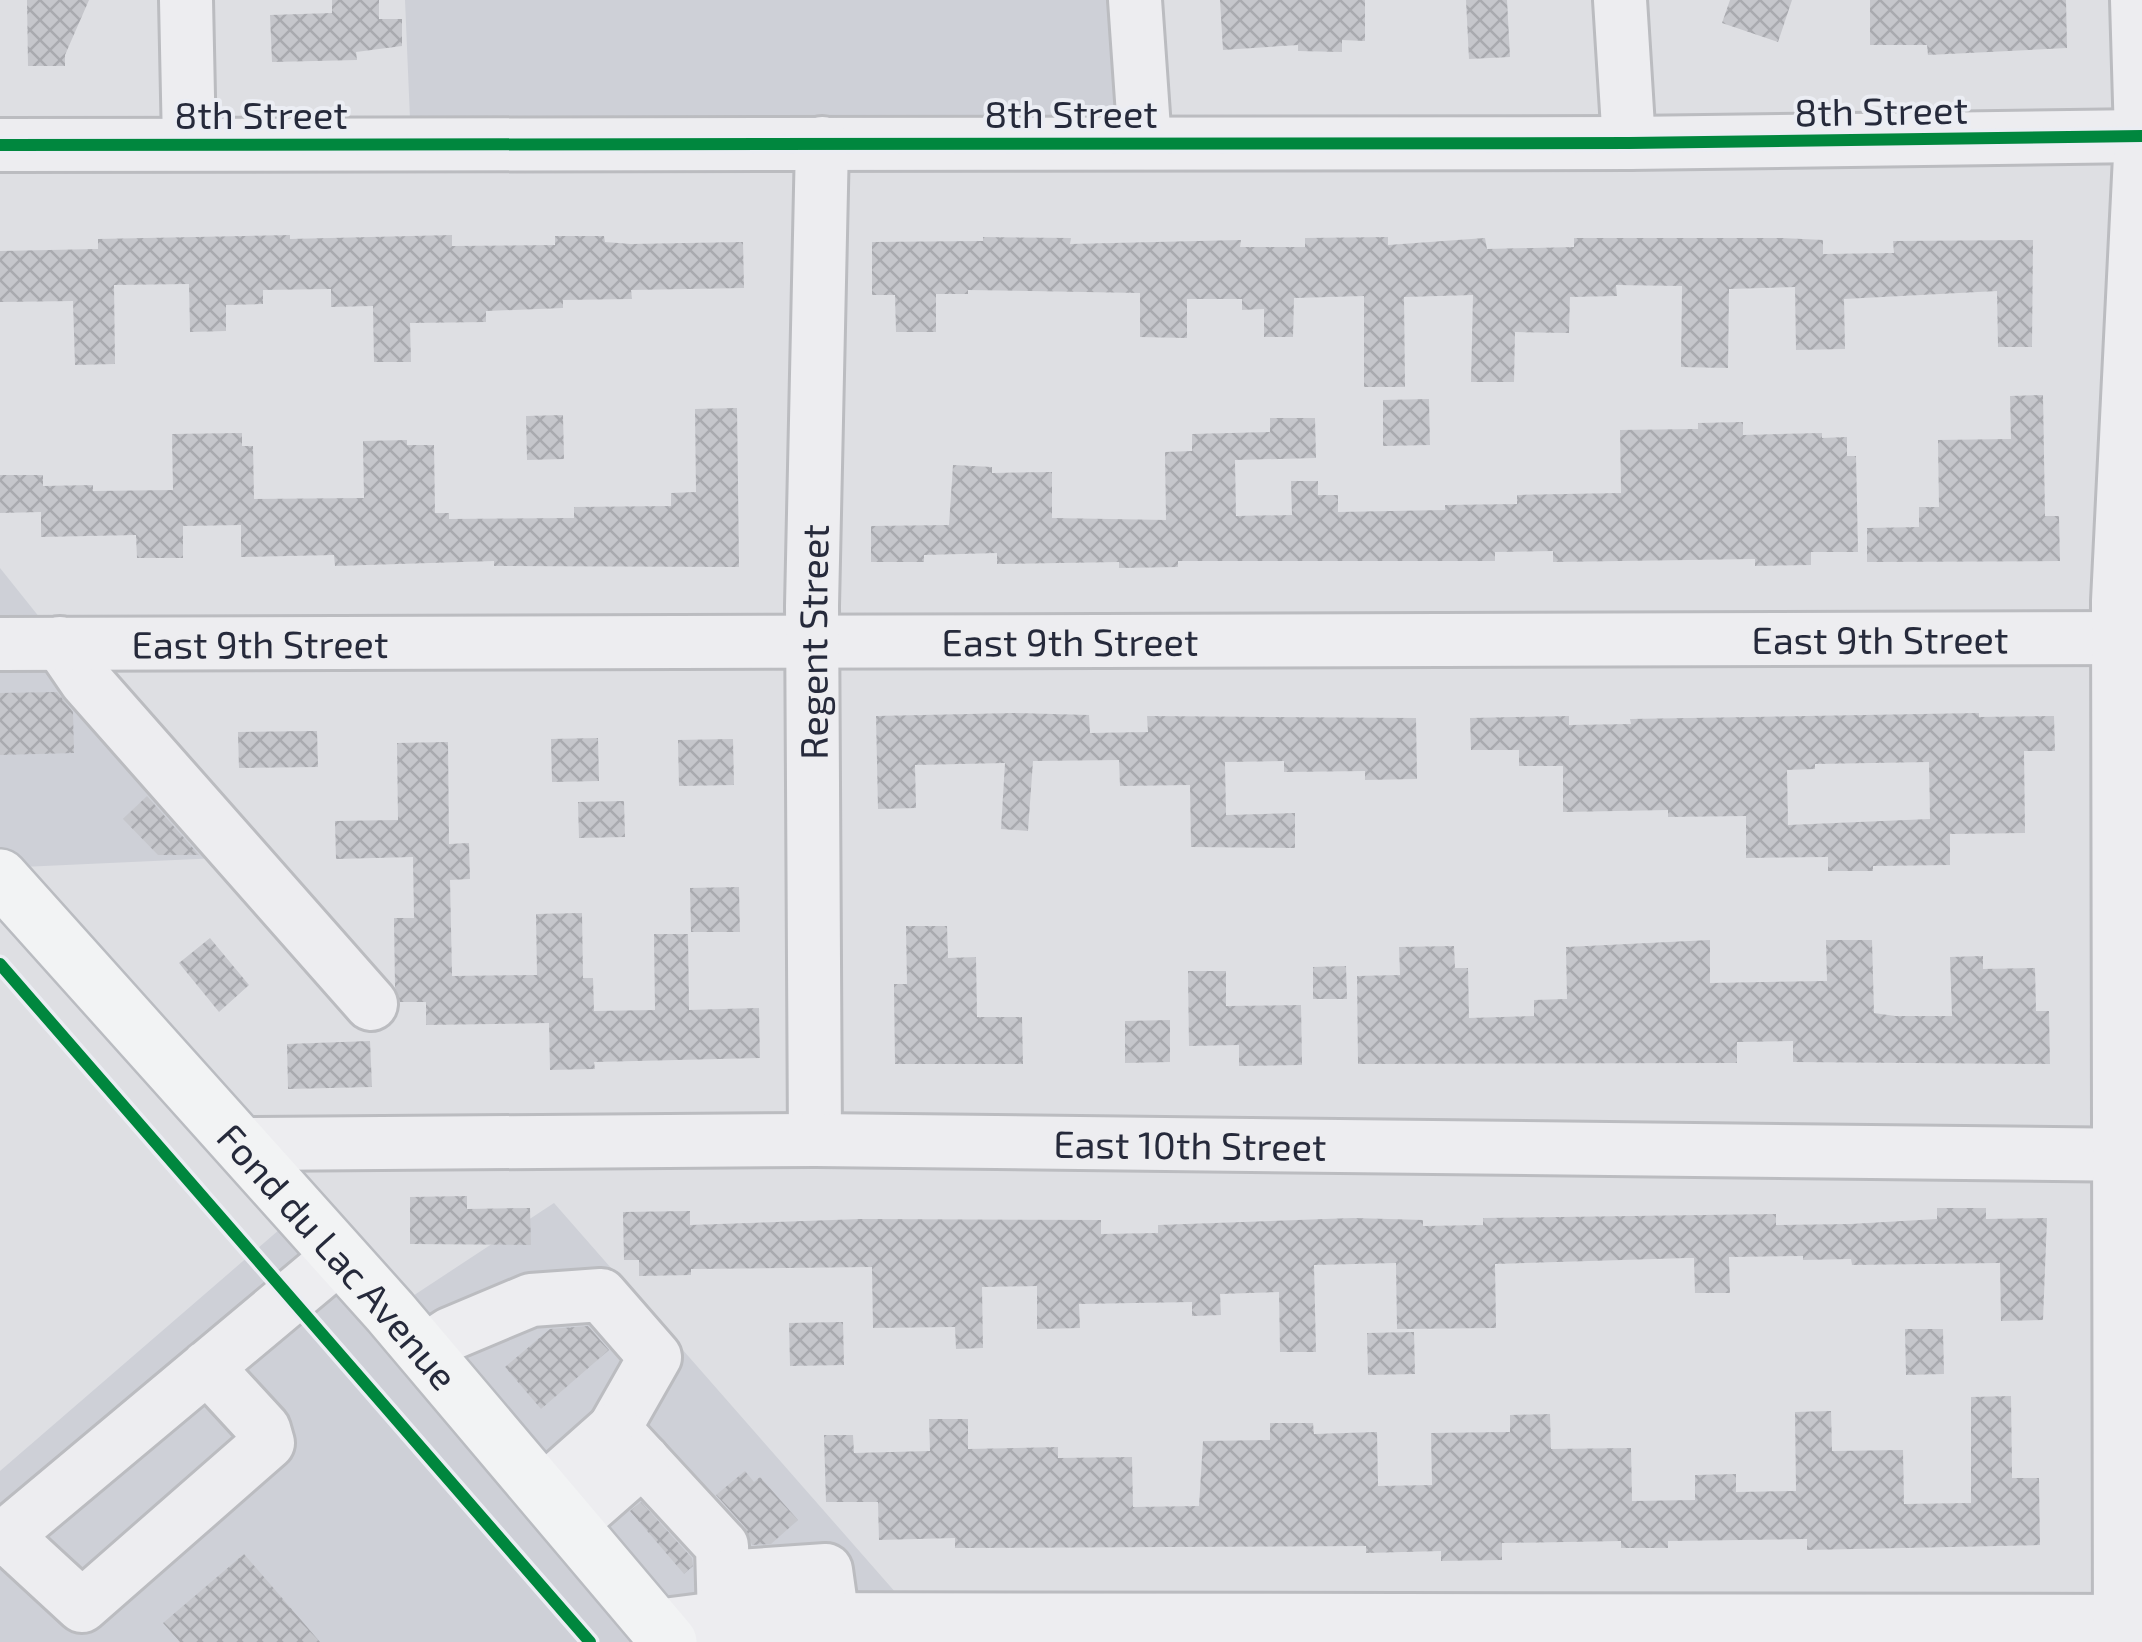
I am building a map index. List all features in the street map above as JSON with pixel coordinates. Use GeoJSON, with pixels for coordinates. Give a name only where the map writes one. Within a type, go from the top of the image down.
{"type":"FeatureCollection","features":[{"type":"Feature","properties":{"kind":"main road","name":"Fond du Lac Avenue"},"geometry":{"type":"LineString","coordinates":[[0,878],[424,1351],[662,1634]]}},
{"type":"Feature","properties":{"kind":"street"},"geometry":{"type":"LineString","coordinates":[[186,0],[189,144]]}},
{"type":"Feature","properties":{"kind":"street"},"geometry":{"type":"LineString","coordinates":[[1135,0],[1144,143]]}},
{"type":"Feature","properties":{"kind":"street"},"geometry":{"type":"LineString","coordinates":[[1620,0],[1629,143]]}},
{"type":"Feature","properties":{"kind":"street"},"geometry":{"type":"LineString","coordinates":[[662,1634],[724,1598],[832,1620],[2128,1628],[2130,638],[2141,136],[2136,0]]}},
{"type":"Feature","properties":{"kind":"street","name":"8th Street"},"geometry":{"type":"LineString","coordinates":[[0,145],[1629,143],[2141,136]]}},
{"type":"Feature","properties":{"kind":"street","name":"Regent Street"},"geometry":{"type":"LineString","coordinates":[[815,1140],[812,641],[822,143]]}},
{"type":"Feature","properties":{"kind":"street","name":"East 9th Street"},"geometry":{"type":"LineString","coordinates":[[0,644],[2130,638]]}},
{"type":"Feature","properties":{"kind":"street"},"geometry":{"type":"LineString","coordinates":[[60,643],[86,680],[370,1004]]}},
{"type":"Feature","properties":{"kind":"street","name":"East 10th Street"},"geometry":{"type":"LineString","coordinates":[[240,1144],[815,1140],[2131,1155]]}},
{"type":"Feature","properties":{"kind":"street"},"geometry":{"type":"LineString","coordinates":[[207,1367],[264,1429],[268,1443],[82,1606],[18,1547],[15,1528],[207,1367],[340,1256]]}},
{"type":"Feature","properties":{"kind":"street"},"geometry":{"type":"LineString","coordinates":[[424,1351],[450,1334],[531,1300],[601,1295],[655,1358],[629,1445],[556,1508]]}},
{"type":"Feature","properties":{"kind":"street"},"geometry":{"type":"LineString","coordinates":[[629,1445],[722,1546],[724,1598]]}},
{"type":"Feature","properties":{"kind":"shaded area"},"geometry":{"type":"Polygon","coordinates":[[[405,0],[1135,0],[1145,143],[411,143],[405,0]]]}},
{"type":"Feature","properties":{"kind":"shaded area"},"geometry":{"type":"Polygon","coordinates":[[[0,568],[60,643],[241,857],[0,868],[0,568]]]}},
{"type":"Feature","properties":{"kind":"shaded area"},"geometry":{"type":"Polygon","coordinates":[[[554,1203],[939,1642],[0,1642],[0,1471],[301,1211],[390,1311],[554,1203]]]}},
{"type":"Feature","properties":{"kind":"building"},"geometry":{"type":"Polygon","coordinates":[[[27,0],[89,0],[65,55],[65,66],[28,66],[27,0]]]}},
{"type":"Feature","properties":{"kind":"building"},"geometry":{"type":"Polygon","coordinates":[[[332,0],[379,0],[379,19],[402,19],[402,46],[356,52],[357,60],[272,62],[270,15],[332,13],[332,0]]]}},
{"type":"Feature","properties":{"kind":"building"},"geometry":{"type":"Polygon","coordinates":[[[1220,0],[1365,0],[1365,41],[1342,40],[1342,52],[1298,51],[1298,45],[1223,50],[1220,0]]]}},
{"type":"Feature","properties":{"kind":"building"},"geometry":{"type":"Polygon","coordinates":[[[1466,0],[1507,0],[1510,57],[1469,59],[1466,0]]]}},
{"type":"Feature","properties":{"kind":"building"},"geometry":{"type":"Polygon","coordinates":[[[1730,0],[1792,0],[1778,42],[1722,23],[1730,0]]]}},
{"type":"Feature","properties":{"kind":"building"},"geometry":{"type":"Polygon","coordinates":[[[1870,0],[2066,0],[2067,48],[1928,55],[1927,45],[1870,45],[1870,0]]]}},
{"type":"Feature","properties":{"kind":"building"},"geometry":{"type":"Polygon","coordinates":[[[290,235],[290,239],[452,235],[452,246],[555,245],[555,236],[604,236],[605,242],[631,244],[743,242],[744,288],[631,290],[632,299],[563,300],[563,308],[486,311],[486,322],[410,323],[411,362],[374,362],[373,306],[331,307],[331,289],[263,290],[263,304],[226,305],[226,331],[190,332],[189,284],[114,285],[115,364],[75,365],[73,301],[0,302],[0,251],[98,249],[98,239],[290,235]]]}},
{"type":"Feature","properties":{"kind":"building"},"geometry":{"type":"Polygon","coordinates":[[[983,237],[1071,238],[1070,244],[1241,240],[1240,247],[1305,247],[1305,238],[1388,237],[1388,245],[1485,238],[1487,249],[1574,247],[1574,238],[1782,238],[1823,240],[1823,254],[1894,253],[1893,241],[2033,240],[2032,347],[1998,347],[1997,291],[1844,299],[1845,349],[1796,350],[1795,287],[1729,289],[1728,368],[1681,367],[1682,286],[1616,285],[1617,296],[1570,297],[1569,333],[1515,332],[1514,382],[1471,382],[1473,295],[1404,297],[1405,387],[1364,387],[1364,296],[1294,298],[1293,337],[1264,337],[1264,309],[1242,310],[1242,299],[1187,299],[1187,338],[1140,337],[1140,293],[968,290],[968,294],[936,294],[936,332],[896,332],[895,295],[872,295],[872,242],[983,241],[983,237]]]}},
{"type":"Feature","properties":{"kind":"building"},"geometry":{"type":"Polygon","coordinates":[[[2043,395],[2045,516],[2059,516],[2060,561],[1867,562],[1867,528],[1919,527],[1919,507],[1939,507],[1938,440],[2011,439],[2010,396],[2043,395]]]}},
{"type":"Feature","properties":{"kind":"building"},"geometry":{"type":"Polygon","coordinates":[[[1429,399],[1430,445],[1383,446],[1383,400],[1429,399]]]}},
{"type":"Feature","properties":{"kind":"building"},"geometry":{"type":"Polygon","coordinates":[[[737,408],[739,567],[494,566],[494,561],[335,566],[334,555],[241,557],[241,525],[183,526],[183,558],[137,558],[136,535],[41,537],[41,512],[0,513],[0,475],[43,475],[43,486],[93,485],[93,491],[173,490],[172,434],[242,433],[242,446],[253,446],[254,499],[364,498],[363,441],[407,440],[407,445],[434,445],[435,513],[449,513],[449,519],[574,518],[574,507],[671,506],[671,493],[696,492],[695,409],[737,408]]]}},
{"type":"Feature","properties":{"kind":"building"},"geometry":{"type":"Polygon","coordinates":[[[563,415],[564,459],[527,460],[526,416],[563,415]]]}},
{"type":"Feature","properties":{"kind":"building"},"geometry":{"type":"Polygon","coordinates":[[[1270,418],[1315,418],[1316,458],[1235,460],[1236,516],[1292,515],[1291,481],[1318,481],[1318,495],[1338,495],[1338,512],[1445,510],[1445,505],[1517,504],[1517,495],[1621,493],[1620,430],[1698,429],[1698,423],[1743,422],[1743,435],[1822,433],[1822,438],[1847,437],[1847,456],[1856,456],[1858,552],[1811,552],[1811,565],[1755,566],[1755,559],[1553,562],[1553,551],[1495,552],[1495,561],[1178,561],[1178,567],[1119,568],[1119,562],[997,564],[997,553],[924,555],[924,562],[871,562],[871,526],[949,525],[953,465],[992,467],[992,473],[1052,472],[1052,518],[1166,520],[1165,452],[1192,451],[1192,434],[1270,432],[1270,418]]]}},
{"type":"Feature","properties":{"kind":"building"},"geometry":{"type":"Polygon","coordinates":[[[57,692],[73,712],[74,753],[0,755],[0,693],[57,692]]]}},
{"type":"Feature","properties":{"kind":"building"},"geometry":{"type":"Polygon","coordinates":[[[1979,713],[1979,717],[2054,716],[2055,751],[2024,751],[2025,833],[1950,834],[1950,865],[1828,871],[1828,857],[1746,858],[1746,816],[1668,817],[1668,810],[1563,812],[1563,766],[1519,766],[1519,750],[1471,750],[1470,718],[1569,716],[1569,725],[1631,724],[1630,719],[1979,713]],[[1929,762],[1815,764],[1815,769],[1787,770],[1788,825],[1930,819],[1929,762]]]}},
{"type":"Feature","properties":{"kind":"building"},"geometry":{"type":"Polygon","coordinates":[[[1089,715],[1090,733],[1148,732],[1147,716],[1416,718],[1417,779],[1365,780],[1365,771],[1284,772],[1284,761],[1225,762],[1226,815],[1295,813],[1295,848],[1191,847],[1190,785],[1120,786],[1119,760],[1033,761],[1028,831],[1001,829],[1005,763],[915,765],[916,808],[878,809],[876,716],[1089,715]]]}},
{"type":"Feature","properties":{"kind":"building"},"geometry":{"type":"Polygon","coordinates":[[[317,731],[318,767],[239,768],[238,732],[317,731]]]}},
{"type":"Feature","properties":{"kind":"building"},"geometry":{"type":"Polygon","coordinates":[[[598,738],[599,781],[552,782],[551,739],[598,738]]]}},
{"type":"Feature","properties":{"kind":"building"},"geometry":{"type":"Polygon","coordinates":[[[733,739],[734,785],[679,786],[678,740],[733,739]]]}},
{"type":"Feature","properties":{"kind":"building"},"geometry":{"type":"Polygon","coordinates":[[[448,742],[449,844],[469,843],[470,879],[450,880],[452,976],[537,975],[536,914],[582,913],[583,978],[593,978],[594,1011],[655,1010],[654,934],[688,934],[689,1010],[759,1008],[760,1058],[594,1062],[595,1069],[550,1070],[549,1023],[426,1025],[426,1002],[400,1002],[395,987],[394,918],[414,918],[413,857],[336,859],[335,821],[398,820],[397,743],[448,742]]]}},
{"type":"Feature","properties":{"kind":"building"},"geometry":{"type":"Polygon","coordinates":[[[147,796],[199,855],[158,855],[123,819],[147,796]]]}},
{"type":"Feature","properties":{"kind":"building"},"geometry":{"type":"Polygon","coordinates":[[[624,801],[625,837],[579,838],[578,802],[624,801]]]}},
{"type":"Feature","properties":{"kind":"building"},"geometry":{"type":"Polygon","coordinates":[[[739,887],[740,932],[691,932],[690,888],[739,887]]]}},
{"type":"Feature","properties":{"kind":"building"},"geometry":{"type":"Polygon","coordinates":[[[906,926],[947,926],[948,958],[976,957],[977,1017],[1022,1017],[1023,1064],[895,1064],[894,984],[907,984],[906,926]]]}},
{"type":"Feature","properties":{"kind":"building"},"geometry":{"type":"Polygon","coordinates":[[[210,938],[249,985],[219,1012],[179,963],[210,938]]]}},
{"type":"Feature","properties":{"kind":"building"},"geometry":{"type":"Polygon","coordinates":[[[1710,940],[1710,983],[1827,981],[1826,940],[1872,940],[1874,1013],[1895,1016],[1952,1016],[1950,957],[1983,956],[1983,969],[2035,968],[2036,1011],[2049,1011],[2050,1064],[1793,1062],[1793,1041],[1737,1042],[1737,1063],[1358,1064],[1357,976],[1400,975],[1399,947],[1454,946],[1455,968],[1468,968],[1469,1018],[1534,1016],[1534,1000],[1567,999],[1566,947],[1710,940]]]}},
{"type":"Feature","properties":{"kind":"building"},"geometry":{"type":"Polygon","coordinates":[[[1346,966],[1347,999],[1313,999],[1313,967],[1346,966]]]}},
{"type":"Feature","properties":{"kind":"building"},"geometry":{"type":"Polygon","coordinates":[[[1188,971],[1226,971],[1226,1006],[1301,1005],[1302,1065],[1239,1066],[1239,1045],[1189,1046],[1188,971]]]}},
{"type":"Feature","properties":{"kind":"building"},"geometry":{"type":"Polygon","coordinates":[[[1170,1020],[1170,1062],[1125,1063],[1125,1021],[1170,1020]]]}},
{"type":"Feature","properties":{"kind":"building"},"geometry":{"type":"Polygon","coordinates":[[[370,1041],[372,1087],[288,1089],[287,1044],[370,1041]]]}},
{"type":"Feature","properties":{"kind":"building"},"geometry":{"type":"Polygon","coordinates":[[[467,1196],[467,1209],[530,1208],[531,1245],[410,1244],[410,1197],[467,1196]]]}},
{"type":"Feature","properties":{"kind":"building"},"geometry":{"type":"Polygon","coordinates":[[[1937,1208],[1986,1208],[1986,1219],[2047,1218],[2043,1320],[2001,1321],[2000,1263],[1852,1265],[1851,1259],[1729,1257],[1730,1293],[1695,1293],[1694,1258],[1495,1264],[1496,1328],[1397,1329],[1396,1263],[1314,1265],[1316,1352],[1280,1352],[1279,1292],[1220,1294],[1221,1315],[1192,1316],[1192,1302],[1079,1304],[1080,1328],[1037,1329],[1037,1286],[982,1287],[983,1348],[956,1349],[955,1327],[873,1328],[872,1267],[691,1269],[691,1275],[639,1276],[639,1260],[624,1260],[623,1212],[690,1211],[690,1225],[861,1219],[1101,1220],[1101,1234],[1158,1233],[1158,1225],[1353,1218],[1423,1220],[1423,1226],[1483,1225],[1483,1218],[1776,1214],[1776,1225],[1851,1224],[1937,1219],[1937,1208]]]}},
{"type":"Feature","properties":{"kind":"building"},"geometry":{"type":"Polygon","coordinates":[[[843,1322],[844,1365],[790,1366],[789,1323],[843,1322]]]}},
{"type":"Feature","properties":{"kind":"building"},"geometry":{"type":"Polygon","coordinates":[[[588,1326],[609,1350],[541,1409],[505,1367],[550,1329],[588,1326]]]}},
{"type":"Feature","properties":{"kind":"building"},"geometry":{"type":"Polygon","coordinates":[[[1905,1329],[1943,1329],[1944,1374],[1906,1375],[1905,1329]]]}},
{"type":"Feature","properties":{"kind":"building"},"geometry":{"type":"Polygon","coordinates":[[[1414,1332],[1415,1374],[1368,1375],[1367,1333],[1414,1332]]]}},
{"type":"Feature","properties":{"kind":"building"},"geometry":{"type":"Polygon","coordinates":[[[2011,1396],[2012,1478],[2039,1478],[2040,1545],[1807,1550],[1807,1539],[1668,1541],[1668,1548],[1621,1548],[1621,1541],[1502,1543],[1502,1560],[1441,1561],[1441,1551],[1366,1553],[1366,1546],[955,1548],[955,1538],[879,1540],[878,1502],[826,1502],[824,1435],[853,1435],[854,1453],[930,1451],[929,1419],[968,1419],[968,1449],[1058,1447],[1058,1458],[1132,1457],[1133,1507],[1199,1506],[1203,1441],[1270,1440],[1270,1423],[1313,1423],[1314,1434],[1377,1432],[1378,1486],[1432,1485],[1431,1433],[1510,1432],[1510,1415],[1550,1414],[1551,1449],[1631,1448],[1632,1501],[1695,1500],[1695,1475],[1736,1474],[1736,1492],[1796,1491],[1795,1412],[1831,1411],[1832,1451],[1903,1450],[1904,1504],[1971,1503],[1971,1397],[2011,1396]]]}},
{"type":"Feature","properties":{"kind":"building"},"geometry":{"type":"Polygon","coordinates":[[[745,1471],[754,1482],[760,1477],[798,1520],[771,1544],[752,1545],[744,1526],[716,1495],[745,1471]]]}},
{"type":"Feature","properties":{"kind":"building"},"geometry":{"type":"Polygon","coordinates":[[[641,1502],[692,1558],[693,1566],[684,1574],[630,1511],[641,1502]]]}},
{"type":"Feature","properties":{"kind":"building"},"geometry":{"type":"Polygon","coordinates":[[[244,1554],[320,1642],[180,1642],[163,1623],[244,1554]]]}},
{"type":"Feature","properties":{"kind":"cycle path"},"geometry":{"type":"LineString","coordinates":[[0,145],[1629,143],[2142,136]]}},
{"type":"Feature","properties":{"kind":"cycle path"},"geometry":{"type":"LineString","coordinates":[[0,964],[590,1642]]}}]}
